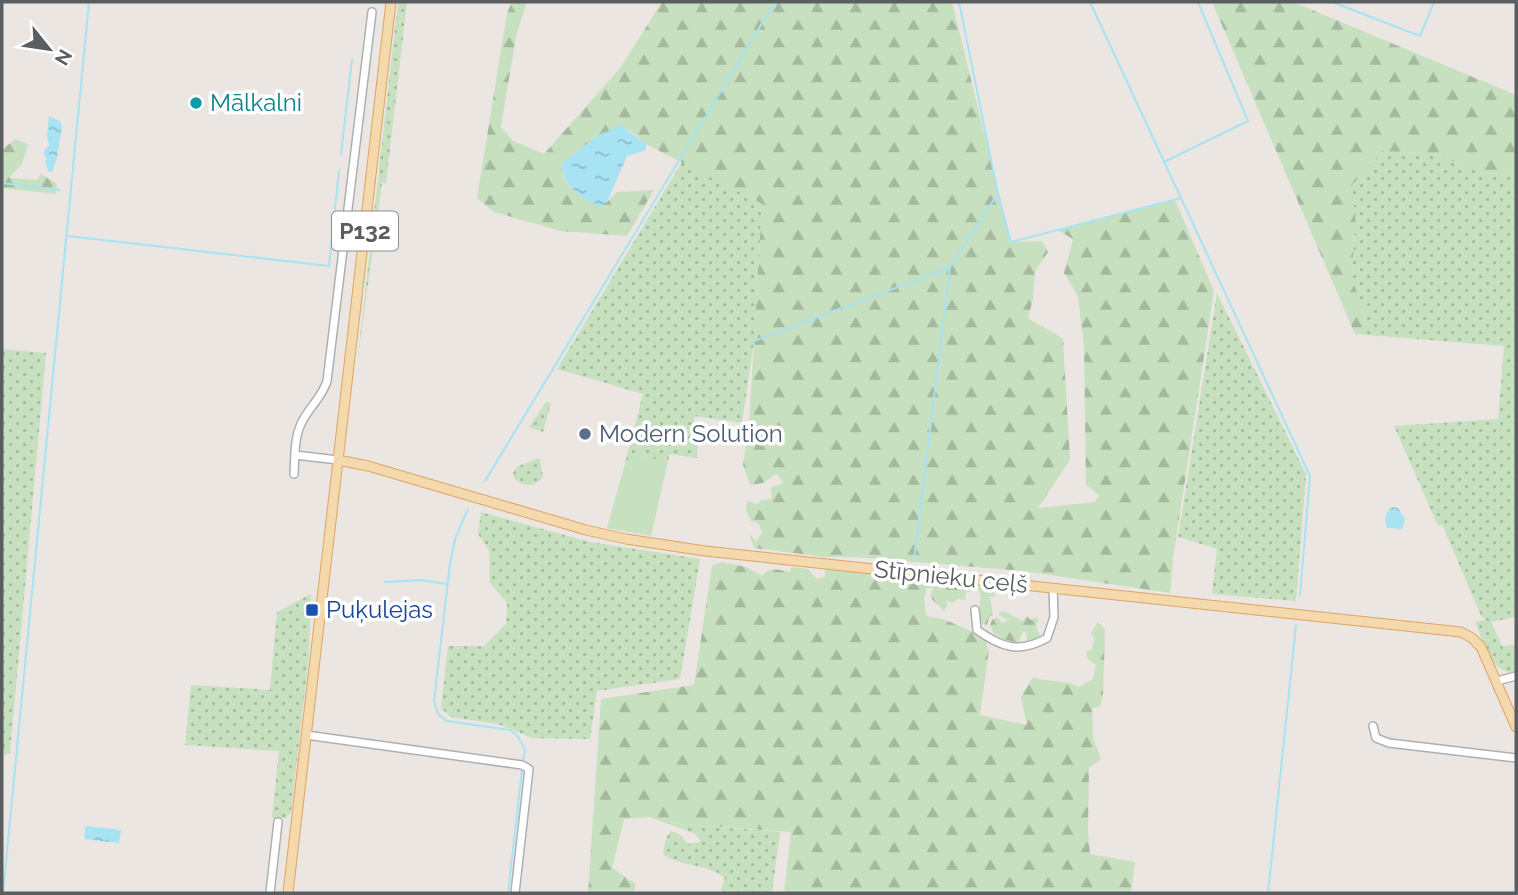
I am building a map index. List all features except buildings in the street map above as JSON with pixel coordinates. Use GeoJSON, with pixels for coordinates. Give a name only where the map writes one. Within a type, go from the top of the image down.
{"type":"FeatureCollection","features":[{"type":"Feature","properties":{"kind":"main road","name":"P132"},"geometry":{"type":"LineString","coordinates":[[288,893],[391,2]]}},
{"type":"Feature","properties":{"kind":"main road","name":"Stīpnieku ceļš"},"geometry":{"type":"LineString","coordinates":[[338,460],[368,466],[556,522],[626,539],[716,552],[1461,632],[1481,646],[1516,727]]}},
{"type":"Feature","properties":{"kind":"street"},"geometry":{"type":"LineString","coordinates":[[294,474],[300,425],[322,395],[327,381],[372,12]]}},
{"type":"Feature","properties":{"kind":"street"},"geometry":{"type":"LineString","coordinates":[[295,455],[338,460]]}},
{"type":"Feature","properties":{"kind":"street"},"geometry":{"type":"LineString","coordinates":[[975,610],[977,630],[999,646],[1034,645],[1047,638],[1051,627],[1054,617],[1053,588]]}},
{"type":"Feature","properties":{"kind":"street"},"geometry":{"type":"LineString","coordinates":[[1497,681],[1516,676]]}},
{"type":"Feature","properties":{"kind":"street"},"geometry":{"type":"LineString","coordinates":[[1374,726],[1376,738],[1390,743],[1516,758]]}},
{"type":"Feature","properties":{"kind":"street"},"geometry":{"type":"LineString","coordinates":[[306,735],[522,765],[529,769],[515,893]]}},
{"type":"Feature","properties":{"kind":"street"},"geometry":{"type":"LineString","coordinates":[[270,893],[278,822]]}},
{"type":"Feature","properties":{"kind":"green space"},"geometry":{"type":"Polygon","coordinates":[[[398,2],[407,2],[386,183],[382,183],[357,364],[398,2]]]}},
{"type":"Feature","properties":{"kind":"green space"},"geometry":{"type":"Polygon","coordinates":[[[512,2],[527,2],[516,36],[501,127],[513,141],[544,154],[621,67],[662,2],[952,2],[1011,242],[1042,241],[1048,252],[1035,271],[1033,299],[1028,318],[1063,339],[1070,460],[1038,508],[1095,502],[1099,495],[1086,485],[1084,347],[1078,296],[1064,273],[1073,239],[1057,230],[1175,200],[1214,291],[1170,593],[1023,571],[825,557],[754,548],[749,533],[756,541],[762,533],[758,523],[751,521],[746,510],[747,501],[758,504],[761,500],[772,499],[771,487],[784,483],[776,474],[763,483],[750,485],[743,465],[749,425],[762,204],[646,144],[629,130],[597,136],[561,164],[570,187],[582,195],[598,200],[607,202],[617,192],[654,190],[627,236],[561,231],[494,212],[477,198],[507,13],[512,2]]]}},
{"type":"Feature","properties":{"kind":"green space"},"geometry":{"type":"Polygon","coordinates":[[[1212,2],[1293,2],[1516,95],[1516,172],[1485,174],[1431,153],[1382,151],[1345,193],[1356,209],[1352,278],[1367,322],[1355,334],[1212,2]]]}},
{"type":"Feature","properties":{"kind":"green space"},"geometry":{"type":"Polygon","coordinates":[[[15,139],[28,144],[22,164],[9,178],[37,180],[41,174],[57,184],[56,194],[2,188],[2,150],[15,139]]]}},
{"type":"Feature","properties":{"kind":"green space"},"geometry":{"type":"Polygon","coordinates":[[[1382,151],[1431,153],[1485,174],[1516,172],[1516,617],[1491,622],[1502,646],[1516,645],[1516,672],[1501,669],[1485,647],[1475,622],[1486,620],[1481,616],[1442,524],[1438,526],[1394,426],[1498,419],[1504,346],[1355,334],[1367,322],[1352,278],[1356,210],[1344,193],[1382,151]]]}},
{"type":"Feature","properties":{"kind":"green space"},"geometry":{"type":"Polygon","coordinates":[[[682,162],[762,204],[754,341],[742,423],[695,416],[692,431],[698,434],[697,458],[670,454],[668,461],[631,455],[624,467],[643,394],[557,369],[682,162]]]}},
{"type":"Feature","properties":{"kind":"green space"},"geometry":{"type":"Polygon","coordinates":[[[1217,293],[1306,474],[1296,601],[1212,594],[1217,549],[1178,537],[1217,293]]]}},
{"type":"Feature","properties":{"kind":"green space"},"geometry":{"type":"Polygon","coordinates":[[[2,349],[46,353],[10,753],[2,756],[2,349]]]}},
{"type":"Feature","properties":{"kind":"green space"},"geometry":{"type":"Polygon","coordinates":[[[546,402],[551,403],[543,432],[529,427],[546,402]]]}},
{"type":"Feature","properties":{"kind":"green space"},"geometry":{"type":"Polygon","coordinates":[[[630,455],[668,461],[651,536],[607,528],[624,467],[630,455]]]}},
{"type":"Feature","properties":{"kind":"green space"},"geometry":{"type":"Polygon","coordinates":[[[538,458],[543,477],[540,481],[529,485],[514,478],[513,473],[517,467],[538,458]]]}},
{"type":"Feature","properties":{"kind":"green space"},"geometry":{"type":"Polygon","coordinates":[[[481,512],[590,542],[700,559],[680,679],[597,691],[590,739],[532,738],[498,724],[451,717],[441,708],[448,646],[484,646],[506,624],[507,603],[490,583],[489,550],[478,534],[481,512]]]}},
{"type":"Feature","properties":{"kind":"green space"},"geometry":{"type":"Polygon","coordinates":[[[722,562],[746,567],[762,576],[771,570],[790,572],[792,567],[808,569],[817,579],[825,577],[825,570],[831,569],[920,579],[947,578],[959,584],[971,585],[975,581],[992,585],[995,596],[990,597],[993,615],[989,617],[987,625],[979,623],[980,594],[979,590],[974,589],[966,593],[965,600],[958,599],[952,603],[946,600],[944,611],[930,597],[933,588],[927,588],[924,597],[926,616],[943,619],[978,634],[987,630],[991,634],[986,645],[989,650],[980,715],[1027,725],[1021,697],[1033,677],[1079,687],[1093,679],[1096,665],[1088,659],[1086,651],[1092,650],[1094,638],[1091,633],[1098,622],[1105,629],[1103,694],[1100,706],[1092,709],[1093,737],[1101,759],[1089,768],[1090,854],[1135,862],[1131,893],[784,893],[791,832],[666,823],[650,817],[624,819],[612,868],[636,884],[633,893],[588,893],[601,699],[694,685],[712,566],[722,562]]]}},
{"type":"Feature","properties":{"kind":"green space"},"geometry":{"type":"Polygon","coordinates":[[[311,594],[309,655],[291,812],[286,818],[272,818],[279,751],[185,745],[191,685],[270,690],[277,612],[311,594]]]}},
{"type":"Feature","properties":{"kind":"green space"},"geometry":{"type":"Polygon","coordinates":[[[1004,611],[1022,621],[1027,616],[1031,620],[1036,617],[1036,627],[1040,635],[1038,641],[1030,644],[1026,631],[1022,633],[1018,643],[996,634],[995,636],[990,625],[997,617],[1002,623],[1008,620],[999,615],[999,612],[1004,611]]]}},
{"type":"Feature","properties":{"kind":"green space"},"geometry":{"type":"Polygon","coordinates":[[[666,823],[780,832],[772,893],[723,893],[721,889],[725,878],[718,873],[678,862],[663,854],[666,838],[671,831],[679,834],[688,844],[701,842],[696,834],[666,823]]]}},
{"type":"Feature","properties":{"kind":"water"},"geometry":{"type":"Polygon","coordinates":[[[49,116],[60,121],[62,126],[52,172],[49,172],[43,153],[49,145],[49,116]]]}},
{"type":"Feature","properties":{"kind":"water"},"geometry":{"type":"Polygon","coordinates":[[[620,125],[646,144],[646,150],[627,156],[607,202],[599,207],[569,185],[561,164],[597,136],[620,125]]]}},
{"type":"Feature","properties":{"kind":"water"},"geometry":{"type":"Polygon","coordinates":[[[1392,507],[1398,508],[1405,519],[1402,529],[1387,528],[1386,516],[1392,507]]]}},
{"type":"Feature","properties":{"kind":"water"},"geometry":{"type":"Polygon","coordinates":[[[86,826],[121,830],[119,843],[84,839],[86,826]]]}},
{"type":"Feature","properties":{"kind":"waterway"},"geometry":{"type":"LineString","coordinates":[[3,893],[89,2]]}},
{"type":"Feature","properties":{"kind":"waterway"},"geometry":{"type":"LineString","coordinates":[[485,481],[775,2]]}},
{"type":"Feature","properties":{"kind":"waterway"},"geometry":{"type":"LineString","coordinates":[[959,2],[998,194],[1011,242],[1181,198]]}},
{"type":"Feature","properties":{"kind":"waterway"},"geometry":{"type":"LineString","coordinates":[[1090,2],[1310,476],[1300,595]]}},
{"type":"Feature","properties":{"kind":"waterway"},"geometry":{"type":"LineString","coordinates":[[1164,162],[1248,121],[1198,2]]}},
{"type":"Feature","properties":{"kind":"waterway"},"geometry":{"type":"LineString","coordinates":[[1332,2],[1420,36],[1434,2]]}},
{"type":"Feature","properties":{"kind":"waterway"},"geometry":{"type":"LineString","coordinates":[[341,154],[352,59]]}},
{"type":"Feature","properties":{"kind":"waterway"},"geometry":{"type":"LineString","coordinates":[[68,236],[329,266],[339,170]]}},
{"type":"Feature","properties":{"kind":"waterway"},"geometry":{"type":"LineString","coordinates":[[2,183],[60,190]]}},
{"type":"Feature","properties":{"kind":"waterway"},"geometry":{"type":"LineString","coordinates":[[914,560],[950,267],[997,195]]}},
{"type":"Feature","properties":{"kind":"waterway"},"geometry":{"type":"LineString","coordinates":[[754,341],[949,268]]}},
{"type":"Feature","properties":{"kind":"waterway"},"geometry":{"type":"LineString","coordinates":[[468,509],[455,539],[450,564],[434,701],[438,714],[447,721],[510,730],[517,735],[525,749],[523,760]]}},
{"type":"Feature","properties":{"kind":"waterway"},"geometry":{"type":"LineString","coordinates":[[385,582],[421,580],[446,584]]}},
{"type":"Feature","properties":{"kind":"waterway"},"geometry":{"type":"LineString","coordinates":[[1268,893],[1296,625]]}},
{"type":"Feature","properties":{"kind":"waterway"},"geometry":{"type":"LineString","coordinates":[[508,893],[522,770]]}},
{"type":"Feature","properties":{"kind":"place","name":"Mālkalni"},"geometry":{"type":"Point","coordinates":[196,103]}},
{"type":"Feature","properties":{"kind":"place","name":"Modern Solution"},"geometry":{"type":"Point","coordinates":[585,434]}},
{"type":"Feature","properties":{"kind":"place","name":"Puķulejas"},"geometry":{"type":"Point","coordinates":[312,610]}}]}
